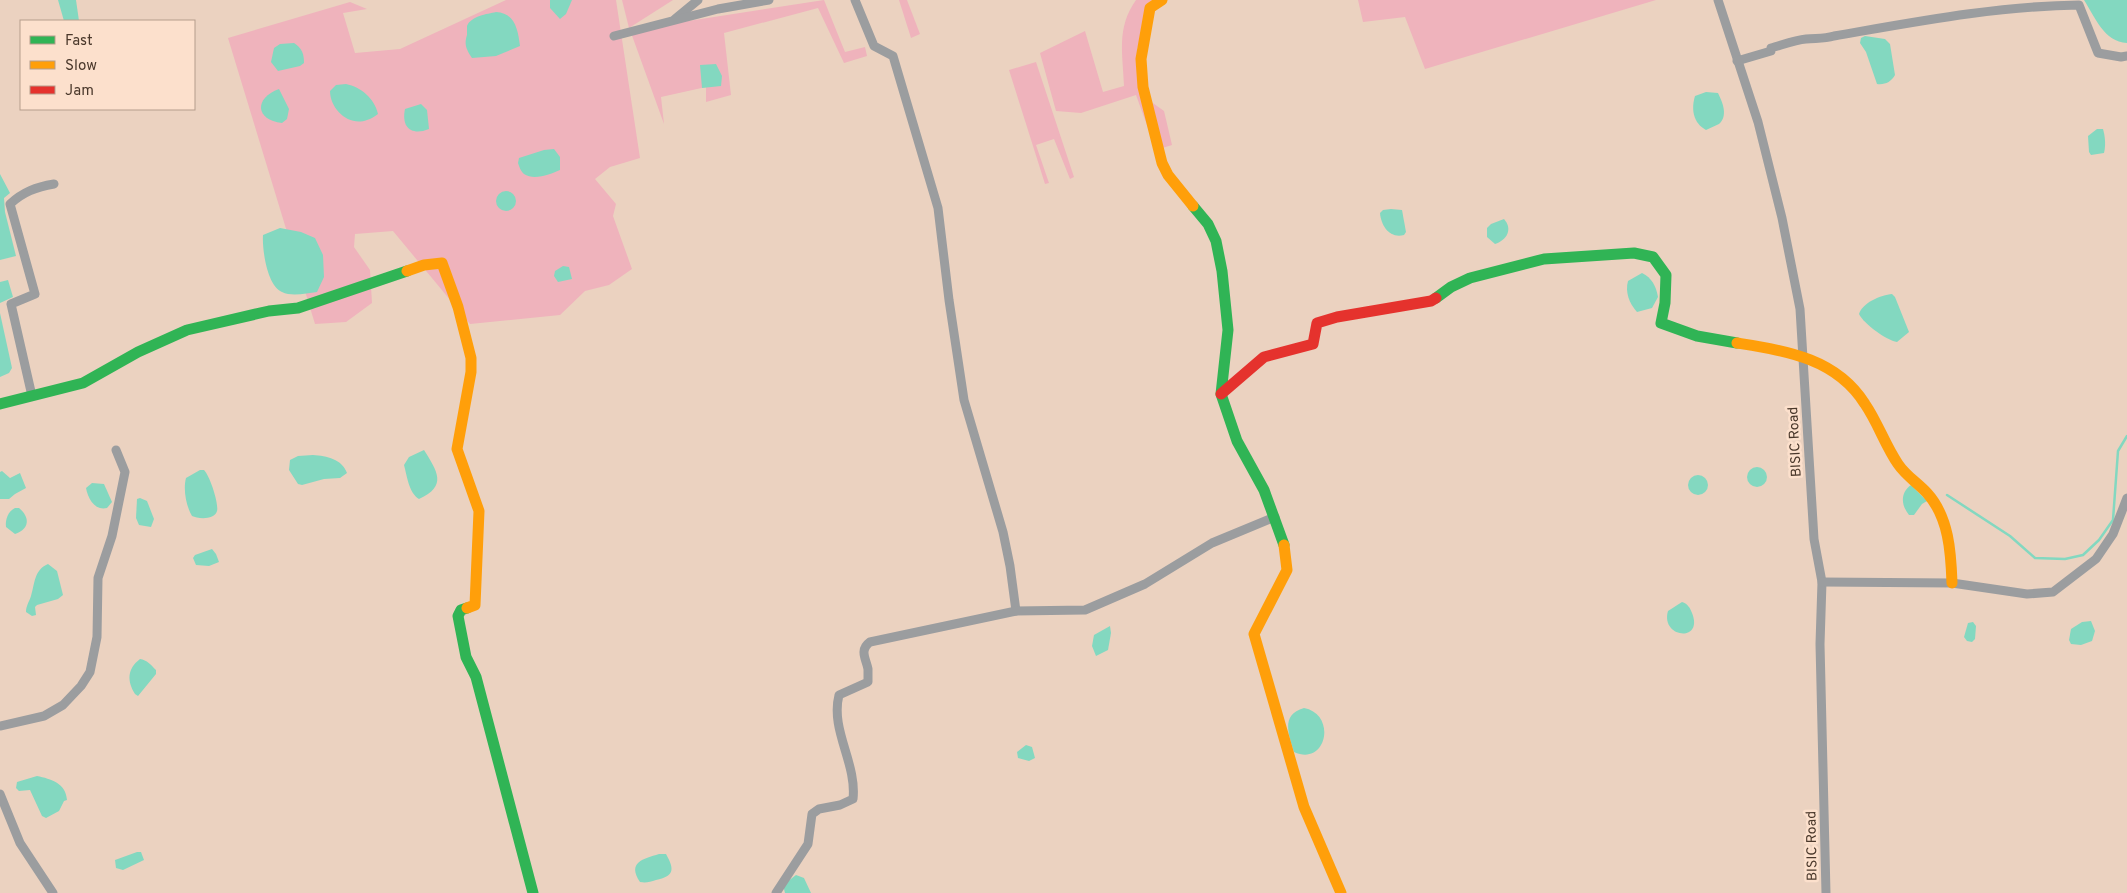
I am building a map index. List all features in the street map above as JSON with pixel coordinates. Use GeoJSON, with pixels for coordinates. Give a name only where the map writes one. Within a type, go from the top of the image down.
{"type":"FeatureCollection","features":[{"type":"Feature","properties":{"kind":"street"},"geometry":{"type":"LineString","coordinates":[[672,21],[698,0]]}},
{"type":"Feature","properties":{"kind":"street"},"geometry":{"type":"LineString","coordinates":[[614,36],[718,9],[769,0]]}},
{"type":"Feature","properties":{"kind":"street"},"geometry":{"type":"LineString","coordinates":[[855,0],[874,46],[893,56],[938,208],[964,400],[1003,532],[1016,611]]}},
{"type":"Feature","properties":{"kind":"street"},"geometry":{"type":"LineString","coordinates":[[1162,0],[1150,8],[1141,59],[1143,87],[1164,169],[1190,204],[1208,224],[1216,241],[1224,280],[1228,330],[1221,394],[1237,442],[1264,490],[1276,517],[1285,547],[1287,570],[1254,634],[1304,807],[1341,893]]}},
{"type":"Feature","properties":{"kind":"street","name":"BISIC Road"},"geometry":{"type":"LineString","coordinates":[[1718,0],[1758,122],[1782,218],[1800,309],[1814,539],[1822,582],[1820,644],[1826,893]]}},
{"type":"Feature","properties":{"kind":"street"},"geometry":{"type":"LineString","coordinates":[[1737,61],[1771,50],[1771,48],[1806,39],[1821,40],[1834,36],[1950,17],[2035,6],[2079,6],[2098,52],[2121,57],[2127,56]]}},
{"type":"Feature","properties":{"kind":"street"},"geometry":{"type":"LineString","coordinates":[[32,396],[11,304],[36,294],[10,204],[21,194],[38,187],[54,184]]}},
{"type":"Feature","properties":{"kind":"street"},"geometry":{"type":"LineString","coordinates":[[1221,394],[1264,357],[1313,344],[1317,323],[1338,317],[1432,301],[1451,287],[1470,278],[1544,259],[1634,253],[1653,257],[1666,275],[1665,303],[1661,323],[1696,336],[1778,349],[1816,360],[1840,374],[1854,388],[1882,430],[1899,465],[1935,503],[1945,529],[1950,555],[1952,583]]}},
{"type":"Feature","properties":{"kind":"street"},"geometry":{"type":"LineString","coordinates":[[0,404],[83,383],[138,352],[187,330],[269,311],[298,308],[424,265],[442,263],[458,307],[471,358],[471,372],[457,449],[479,511],[475,605],[461,610],[458,616],[466,657],[476,677],[533,893]]}},
{"type":"Feature","properties":{"kind":"street"},"geometry":{"type":"LineString","coordinates":[[0,726],[44,716],[63,705],[81,686],[90,672],[97,637],[98,578],[112,536],[125,472],[116,450]]}},
{"type":"Feature","properties":{"kind":"street"},"geometry":{"type":"LineString","coordinates":[[1822,582],[1952,583],[2027,594],[2053,592],[2096,559],[2112,534],[2127,498]]}},
{"type":"Feature","properties":{"kind":"street"},"geometry":{"type":"LineString","coordinates":[[776,893],[808,844],[812,814],[819,809],[840,805],[853,799],[854,789],[850,765],[835,708],[839,695],[868,682],[868,669],[862,655],[866,645],[870,642],[1016,611],[1086,610],[1145,584],[1212,543],[1276,517]]}},
{"type":"Feature","properties":{"kind":"street"},"geometry":{"type":"LineString","coordinates":[[0,794],[20,843],[53,893]]}},
{"type":"Feature","properties":{"kind":"shaded area"},"geometry":{"type":"Polygon","coordinates":[[[506,0],[616,0],[640,158],[610,167],[595,179],[616,204],[613,216],[632,269],[609,285],[585,291],[560,315],[470,324],[393,231],[355,234],[354,247],[370,270],[372,303],[346,322],[315,324],[228,38],[350,2],[367,9],[343,13],[355,53],[400,49],[506,0]]]}},
{"type":"Feature","properties":{"kind":"shaded area"},"geometry":{"type":"Polygon","coordinates":[[[622,0],[673,0],[629,28],[622,0]]]}},
{"type":"Feature","properties":{"kind":"shaded area"},"geometry":{"type":"Polygon","coordinates":[[[824,0],[845,52],[865,47],[867,56],[844,63],[818,8],[724,33],[731,95],[706,102],[706,87],[661,97],[664,124],[630,30],[824,0]]]}},
{"type":"Feature","properties":{"kind":"shaded area"},"geometry":{"type":"Polygon","coordinates":[[[899,0],[907,0],[920,34],[911,38],[899,0]]]}},
{"type":"Feature","properties":{"kind":"shaded area"},"geometry":{"type":"Polygon","coordinates":[[[1136,0],[1154,0],[1137,49],[1150,101],[1164,111],[1172,145],[1156,150],[1136,95],[1081,113],[1056,111],[1040,53],[1085,31],[1103,92],[1124,86],[1123,31],[1130,10],[1136,0]]]}},
{"type":"Feature","properties":{"kind":"shaded area"},"geometry":{"type":"Polygon","coordinates":[[[1358,0],[1656,0],[1425,69],[1405,17],[1363,22],[1358,0]]]}},
{"type":"Feature","properties":{"kind":"shaded area"},"geometry":{"type":"Polygon","coordinates":[[[1036,62],[1074,177],[1070,179],[1054,139],[1036,145],[1049,183],[1045,184],[1009,70],[1036,62]]]}},
{"type":"Feature","properties":{"kind":"water"},"geometry":{"type":"Polygon","coordinates":[[[58,0],[76,0],[79,20],[64,20],[58,0]]]}},
{"type":"Feature","properties":{"kind":"water"},"geometry":{"type":"Polygon","coordinates":[[[550,0],[572,0],[566,14],[560,19],[550,8],[550,0]]]}},
{"type":"Feature","properties":{"kind":"water"},"geometry":{"type":"Polygon","coordinates":[[[2084,0],[2127,0],[2127,43],[2119,42],[2112,38],[2101,28],[2084,0]]]}},
{"type":"Feature","properties":{"kind":"water"},"geometry":{"type":"Polygon","coordinates":[[[496,12],[507,15],[514,23],[517,28],[520,46],[496,56],[472,58],[466,44],[467,26],[476,18],[496,12]]]}},
{"type":"Feature","properties":{"kind":"water"},"geometry":{"type":"Polygon","coordinates":[[[1865,36],[1885,39],[1890,44],[1895,75],[1892,80],[1883,84],[1877,84],[1866,52],[1860,43],[1861,38],[1865,36]]]}},
{"type":"Feature","properties":{"kind":"water"},"geometry":{"type":"Polygon","coordinates":[[[294,43],[302,52],[304,63],[300,66],[278,71],[271,62],[274,48],[280,44],[294,43]]]}},
{"type":"Feature","properties":{"kind":"water"},"geometry":{"type":"Polygon","coordinates":[[[716,64],[722,76],[721,86],[702,88],[700,65],[716,64]]]}},
{"type":"Feature","properties":{"kind":"water"},"geometry":{"type":"Polygon","coordinates":[[[346,84],[362,91],[371,99],[378,114],[360,122],[347,119],[342,115],[333,104],[330,91],[336,85],[346,84]]]}},
{"type":"Feature","properties":{"kind":"water"},"geometry":{"type":"Polygon","coordinates":[[[279,89],[289,109],[287,119],[282,123],[267,118],[261,108],[265,98],[279,89]]]}},
{"type":"Feature","properties":{"kind":"water"},"geometry":{"type":"Polygon","coordinates":[[[1706,92],[1718,93],[1724,113],[1719,124],[1706,130],[1698,124],[1693,106],[1695,96],[1706,92]]]}},
{"type":"Feature","properties":{"kind":"water"},"geometry":{"type":"Polygon","coordinates":[[[421,104],[427,110],[429,129],[418,132],[413,131],[406,126],[405,109],[421,104]]]}},
{"type":"Feature","properties":{"kind":"water"},"geometry":{"type":"Polygon","coordinates":[[[2097,129],[2103,129],[2104,153],[2091,155],[2089,152],[2088,136],[2097,129]]]}},
{"type":"Feature","properties":{"kind":"water"},"geometry":{"type":"Polygon","coordinates":[[[554,149],[560,157],[560,170],[537,177],[528,176],[522,172],[518,163],[519,158],[544,150],[554,149]]]}},
{"type":"Feature","properties":{"kind":"water"},"geometry":{"type":"Polygon","coordinates":[[[0,174],[10,193],[4,198],[5,212],[16,256],[0,260],[0,174]]]}},
{"type":"Feature","properties":{"kind":"water"},"geometry":{"type":"Polygon","coordinates":[[[506,191],[513,194],[516,201],[513,208],[506,211],[499,208],[496,201],[499,194],[506,191]]]}},
{"type":"Feature","properties":{"kind":"water"},"geometry":{"type":"Polygon","coordinates":[[[1383,210],[1402,210],[1406,232],[1404,235],[1394,235],[1384,227],[1380,213],[1383,210]]]}},
{"type":"Feature","properties":{"kind":"water"},"geometry":{"type":"Polygon","coordinates":[[[1504,219],[1508,227],[1507,234],[1503,240],[1495,244],[1487,237],[1487,228],[1491,224],[1504,219]]]}},
{"type":"Feature","properties":{"kind":"water"},"geometry":{"type":"Polygon","coordinates":[[[280,228],[301,232],[315,238],[323,255],[324,277],[317,292],[290,294],[282,292],[273,283],[266,266],[263,235],[280,228]]]}},
{"type":"Feature","properties":{"kind":"water"},"geometry":{"type":"Polygon","coordinates":[[[563,266],[569,267],[572,279],[558,282],[554,276],[555,271],[563,266]]]}},
{"type":"Feature","properties":{"kind":"water"},"geometry":{"type":"Polygon","coordinates":[[[1642,273],[1653,283],[1658,297],[1652,308],[1637,312],[1628,297],[1627,285],[1628,281],[1642,273]]]}},
{"type":"Feature","properties":{"kind":"water"},"geometry":{"type":"Polygon","coordinates":[[[8,280],[13,297],[0,303],[0,282],[8,280]]]}},
{"type":"Feature","properties":{"kind":"water"},"geometry":{"type":"Polygon","coordinates":[[[1892,294],[1895,297],[1909,332],[1897,342],[1876,331],[1859,314],[1864,306],[1872,300],[1892,294]]]}},
{"type":"Feature","properties":{"kind":"water"},"geometry":{"type":"Polygon","coordinates":[[[0,313],[12,368],[9,373],[0,377],[0,313]]]}},
{"type":"Feature","properties":{"kind":"water"},"geometry":{"type":"Polygon","coordinates":[[[424,450],[436,471],[437,483],[434,489],[419,499],[411,489],[404,465],[409,457],[424,450]]]}},
{"type":"Feature","properties":{"kind":"water"},"geometry":{"type":"Polygon","coordinates":[[[298,456],[329,457],[338,461],[347,473],[340,478],[324,479],[302,485],[298,484],[289,470],[290,460],[298,456]]]}},
{"type":"Feature","properties":{"kind":"water"},"geometry":{"type":"Polygon","coordinates":[[[1757,467],[1764,470],[1767,477],[1764,484],[1757,487],[1750,484],[1747,477],[1750,470],[1757,467]]]}},
{"type":"Feature","properties":{"kind":"water"},"geometry":{"type":"Polygon","coordinates":[[[200,470],[204,470],[209,478],[217,502],[216,514],[206,518],[192,516],[186,497],[186,478],[200,470]]]}},
{"type":"Feature","properties":{"kind":"water"},"geometry":{"type":"Polygon","coordinates":[[[2,471],[10,478],[20,473],[26,488],[9,499],[0,499],[0,472],[2,471]]]}},
{"type":"Feature","properties":{"kind":"water"},"geometry":{"type":"Polygon","coordinates":[[[1698,475],[1705,478],[1708,485],[1705,492],[1698,495],[1691,492],[1688,485],[1691,478],[1698,475]]]}},
{"type":"Feature","properties":{"kind":"water"},"geometry":{"type":"Polygon","coordinates":[[[92,483],[104,484],[112,502],[107,508],[99,508],[90,500],[86,488],[92,483]]]}},
{"type":"Feature","properties":{"kind":"water"},"geometry":{"type":"Polygon","coordinates":[[[1911,485],[1927,501],[1922,504],[1914,515],[1909,515],[1903,503],[1903,495],[1911,485]]]}},
{"type":"Feature","properties":{"kind":"water"},"geometry":{"type":"Polygon","coordinates":[[[140,498],[147,501],[154,519],[151,527],[139,525],[136,518],[137,499],[140,498]]]}},
{"type":"Feature","properties":{"kind":"water"},"geometry":{"type":"Polygon","coordinates":[[[15,508],[23,511],[27,522],[24,529],[15,534],[6,527],[6,524],[9,513],[15,508]]]}},
{"type":"Feature","properties":{"kind":"water"},"geometry":{"type":"Polygon","coordinates":[[[212,549],[219,562],[209,566],[196,565],[193,558],[195,555],[212,549]]]}},
{"type":"Feature","properties":{"kind":"water"},"geometry":{"type":"Polygon","coordinates":[[[48,564],[57,571],[63,595],[58,599],[37,605],[35,607],[36,615],[32,616],[26,612],[27,606],[38,573],[48,564]]]}},
{"type":"Feature","properties":{"kind":"water"},"geometry":{"type":"Polygon","coordinates":[[[1682,602],[1690,608],[1694,623],[1688,633],[1675,631],[1670,627],[1667,620],[1668,611],[1682,602]]]}},
{"type":"Feature","properties":{"kind":"water"},"geometry":{"type":"Polygon","coordinates":[[[2091,621],[2095,631],[2092,641],[2081,645],[2071,644],[2069,640],[2071,629],[2082,622],[2091,621]]]}},
{"type":"Feature","properties":{"kind":"water"},"geometry":{"type":"Polygon","coordinates":[[[1973,622],[1976,626],[1975,639],[1972,642],[1967,641],[1964,637],[1968,623],[1973,622]]]}},
{"type":"Feature","properties":{"kind":"water"},"geometry":{"type":"Polygon","coordinates":[[[1110,626],[1111,633],[1108,650],[1096,656],[1092,646],[1094,635],[1110,626]]]}},
{"type":"Feature","properties":{"kind":"water"},"geometry":{"type":"Polygon","coordinates":[[[140,659],[145,660],[151,665],[156,670],[156,674],[138,696],[132,689],[130,675],[133,667],[140,659]]]}},
{"type":"Feature","properties":{"kind":"water"},"geometry":{"type":"Polygon","coordinates":[[[1304,708],[1314,712],[1321,720],[1324,729],[1324,738],[1320,746],[1314,752],[1305,755],[1294,752],[1288,726],[1292,715],[1304,708]]]}},
{"type":"Feature","properties":{"kind":"water"},"geometry":{"type":"Polygon","coordinates":[[[1026,745],[1032,747],[1035,758],[1029,761],[1018,758],[1017,752],[1026,745]]]}},
{"type":"Feature","properties":{"kind":"water"},"geometry":{"type":"Polygon","coordinates":[[[37,776],[57,783],[66,794],[67,800],[64,801],[59,811],[46,818],[42,816],[30,790],[19,791],[16,788],[17,782],[37,776]]]}},
{"type":"Feature","properties":{"kind":"water"},"geometry":{"type":"Polygon","coordinates":[[[141,852],[144,860],[123,870],[116,868],[115,860],[141,852]]]}},
{"type":"Feature","properties":{"kind":"water"},"geometry":{"type":"Polygon","coordinates":[[[659,854],[666,854],[671,864],[672,868],[669,874],[652,881],[640,882],[636,875],[636,866],[639,862],[659,854]]]}},
{"type":"Feature","properties":{"kind":"water"},"geometry":{"type":"Polygon","coordinates":[[[796,875],[804,878],[811,893],[785,893],[783,885],[796,875]]]}},
{"type":"Feature","properties":{"kind":"waterway"},"geometry":{"type":"LineString","coordinates":[[1947,495],[2010,536],[2035,558],[2065,559],[2083,555],[2099,540],[2113,520],[2118,451],[2127,436]]}},
{"type":"Feature","properties":{"kind":"traffic: fast"},"geometry":{"type":"LineString","coordinates":[[1193,206],[1208,224],[1216,241],[1222,271],[1228,330],[1221,394],[1237,441],[1264,490],[1284,545]]}},
{"type":"Feature","properties":{"kind":"traffic: fast"},"geometry":{"type":"LineString","coordinates":[[1436,298],[1451,287],[1470,278],[1544,259],[1634,253],[1653,257],[1666,275],[1665,303],[1661,323],[1697,336],[1737,343]]}},
{"type":"Feature","properties":{"kind":"traffic: fast"},"geometry":{"type":"LineString","coordinates":[[0,404],[83,383],[138,352],[187,330],[269,311],[298,308],[407,271]]}},
{"type":"Feature","properties":{"kind":"traffic: fast"},"geometry":{"type":"LineString","coordinates":[[467,608],[461,610],[458,616],[466,657],[476,677],[533,893]]}},
{"type":"Feature","properties":{"kind":"traffic: slow"},"geometry":{"type":"LineString","coordinates":[[1162,0],[1150,8],[1141,59],[1143,87],[1162,163],[1168,175],[1193,206]]}},
{"type":"Feature","properties":{"kind":"traffic: slow"},"geometry":{"type":"LineString","coordinates":[[407,271],[424,265],[442,263],[458,307],[471,358],[471,372],[457,449],[479,511],[475,605],[467,608]]}},
{"type":"Feature","properties":{"kind":"traffic: slow"},"geometry":{"type":"LineString","coordinates":[[1737,343],[1774,349],[1808,359],[1840,376],[1853,388],[1870,411],[1898,464],[1927,493],[1940,513],[1947,536],[1952,583]]}},
{"type":"Feature","properties":{"kind":"traffic: slow"},"geometry":{"type":"LineString","coordinates":[[1284,545],[1287,570],[1254,634],[1304,807],[1341,893]]}},
{"type":"Feature","properties":{"kind":"traffic: jam"},"geometry":{"type":"LineString","coordinates":[[1221,394],[1264,357],[1313,344],[1317,323],[1337,317],[1431,301],[1436,298]]}}]}
